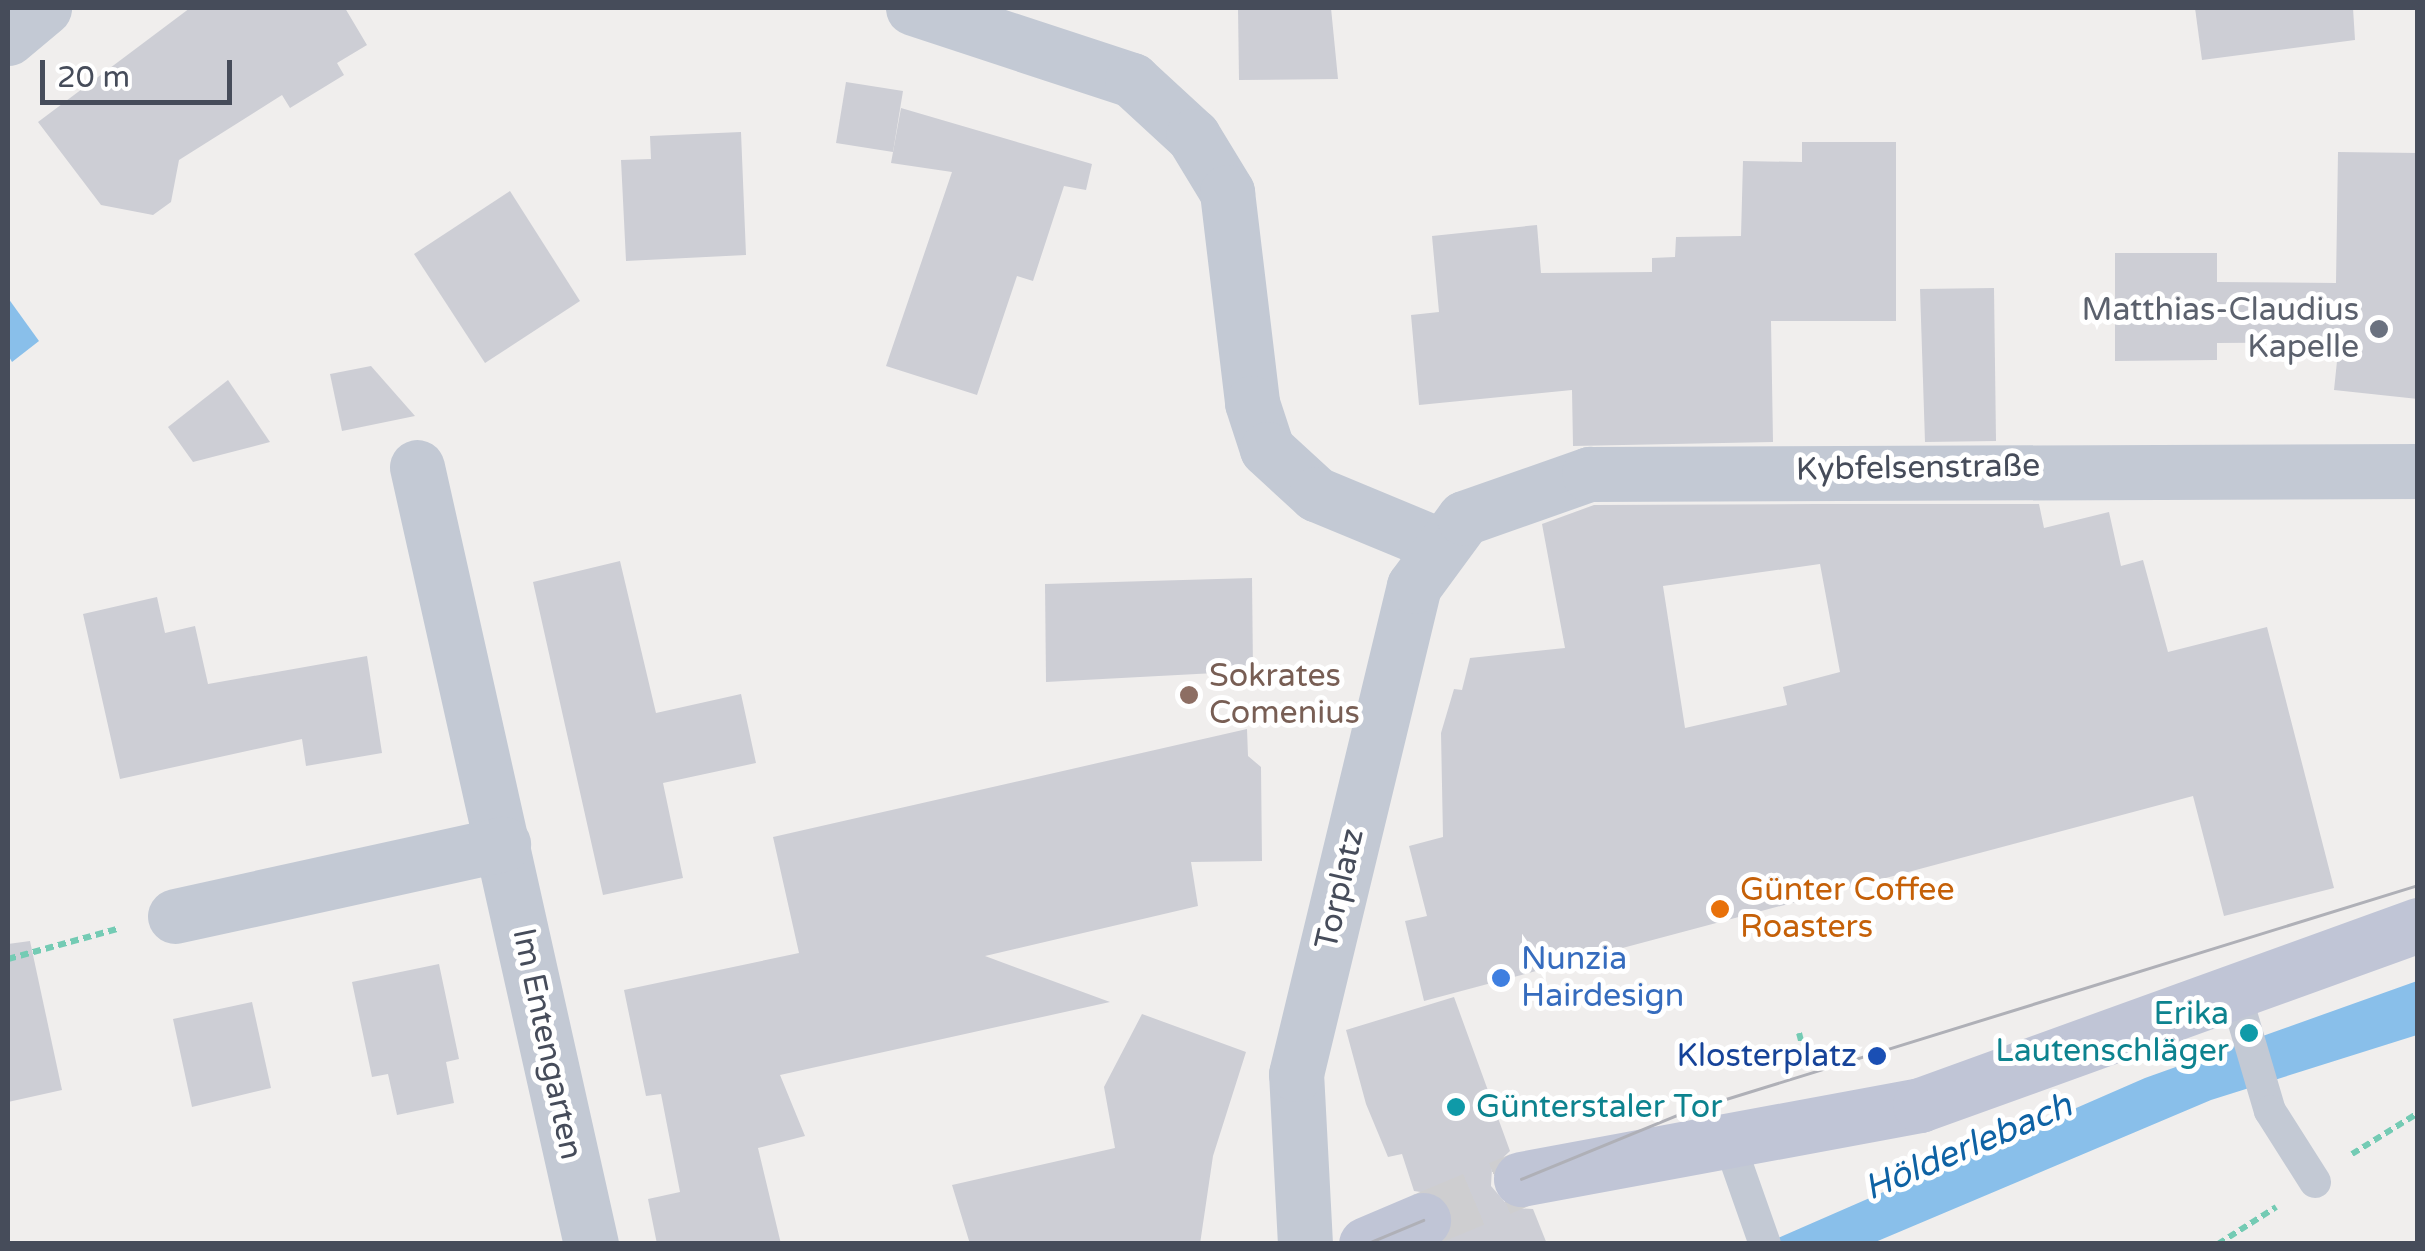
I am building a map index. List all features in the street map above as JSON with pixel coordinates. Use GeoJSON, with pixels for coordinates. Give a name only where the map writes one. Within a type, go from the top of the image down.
{"type":"FeatureCollection","features":[{"type":"Feature","properties":{"kind":"main road"},"geometry":{"type":"LineString","coordinates":[[1521,1180],[1920,1105],[2238,1009],[2418,925]]}},
{"type":"Feature","properties":{"kind":"main road"},"geometry":{"type":"LineString","coordinates":[[1366,1244],[1423,1220]]}},
{"type":"Feature","properties":{"kind":"street"},"geometry":{"type":"LineString","coordinates":[[8,38],[44,8]]}},
{"type":"Feature","properties":{"kind":"street"},"geometry":{"type":"LineString","coordinates":[[913,8],[1132,80],[1193,136],[1227,192],[1252,403],[1268,450],[1316,494],[1437,544]]}},
{"type":"Feature","properties":{"kind":"street","name":"Im Entengarten"},"geometry":{"type":"LineString","coordinates":[[417,467],[591,1244]]}},
{"type":"Feature","properties":{"kind":"street","name":"Kybfelsenstraße"},"geometry":{"type":"LineString","coordinates":[[1437,544],[1464,518],[1589,474],[2418,470]]}},
{"type":"Feature","properties":{"kind":"street","name":"Torplatz"},"geometry":{"type":"LineString","coordinates":[[1305,1244],[1296,1074],[1394,656],[1437,544]]}},
{"type":"Feature","properties":{"kind":"street"},"geometry":{"type":"LineString","coordinates":[[175,916],[503,844]]}},
{"type":"Feature","properties":{"kind":"lane"},"geometry":{"type":"LineString","coordinates":[[2238,1009],[2270,1111],[2315,1182]]}},
{"type":"Feature","properties":{"kind":"lane"},"geometry":{"type":"LineString","coordinates":[[1729,1142],[1761,1236]]}},
{"type":"Feature","properties":{"kind":"path"},"geometry":{"type":"LineString","coordinates":[[8,959],[175,916]]}},
{"type":"Feature","properties":{"kind":"water"},"geometry":{"type":"Polygon","coordinates":[[[8,298],[39,341],[12,362],[8,355],[8,298]]]}},
{"type":"Feature","properties":{"kind":"water"},"geometry":{"type":"Polygon","coordinates":[[[2417,981],[2417,1035],[2211,1100],[1873,1243],[1764,1244],[2145,1078],[2417,981]]]}},
{"type":"Feature","properties":{"kind":"building"},"geometry":{"type":"Polygon","coordinates":[[[190,8],[345,8],[367,45],[337,63],[344,75],[290,108],[282,95],[179,160],[171,202],[153,215],[101,205],[38,122],[190,8]]]}},
{"type":"Feature","properties":{"kind":"building"},"geometry":{"type":"Polygon","coordinates":[[[1238,8],[1331,8],[1338,79],[1239,80],[1238,8]]]}},
{"type":"Feature","properties":{"kind":"building"},"geometry":{"type":"Polygon","coordinates":[[[2195,8],[2353,8],[2355,40],[2202,60],[2195,8]]]}},
{"type":"Feature","properties":{"kind":"building"},"geometry":{"type":"Polygon","coordinates":[[[846,82],[903,91],[893,152],[836,143],[846,82]]]}},
{"type":"Feature","properties":{"kind":"building"},"geometry":{"type":"Polygon","coordinates":[[[901,108],[1092,164],[1086,190],[1064,186],[1033,281],[1017,276],[977,395],[886,366],[952,172],[891,163],[901,108]]]}},
{"type":"Feature","properties":{"kind":"building"},"geometry":{"type":"Polygon","coordinates":[[[741,132],[746,255],[626,261],[621,160],[651,159],[650,136],[741,132]]]}},
{"type":"Feature","properties":{"kind":"building"},"geometry":{"type":"Polygon","coordinates":[[[1802,142],[1896,142],[1896,321],[1771,321],[1773,442],[1573,446],[1572,390],[1419,405],[1411,315],[1439,312],[1432,236],[1537,225],[1541,273],[1652,272],[1652,258],[1675,257],[1676,237],[1741,236],[1743,161],[1802,162],[1802,142]]]}},
{"type":"Feature","properties":{"kind":"building"},"geometry":{"type":"Polygon","coordinates":[[[2338,152],[2418,153],[2418,399],[2334,390],[2339,342],[2217,343],[2217,360],[2115,361],[2115,253],[2217,253],[2217,282],[2336,283],[2338,152]]]}},
{"type":"Feature","properties":{"kind":"building"},"geometry":{"type":"Polygon","coordinates":[[[510,191],[580,301],[485,363],[414,254],[510,191]]]}},
{"type":"Feature","properties":{"kind":"building"},"geometry":{"type":"Polygon","coordinates":[[[1994,288],[1996,441],[1925,442],[1920,289],[1994,288]]]}},
{"type":"Feature","properties":{"kind":"building"},"geometry":{"type":"Polygon","coordinates":[[[371,366],[415,416],[342,431],[330,374],[371,366]]]}},
{"type":"Feature","properties":{"kind":"building"},"geometry":{"type":"Polygon","coordinates":[[[228,380],[270,442],[193,462],[168,427],[228,380]]]}},
{"type":"Feature","properties":{"kind":"building"},"geometry":{"type":"Polygon","coordinates":[[[2039,504],[2044,528],[2109,512],[2121,566],[2143,560],[2168,652],[2267,627],[2334,888],[2224,916],[2193,796],[1424,1001],[1405,921],[1427,916],[1409,846],[1443,837],[1441,733],[1454,689],[1462,690],[1470,658],[1565,648],[1542,524],[1594,505],[2039,504]],[[1820,564],[1663,586],[1685,728],[1787,705],[1783,687],[1840,672],[1820,564]]]}},
{"type":"Feature","properties":{"kind":"building"},"geometry":{"type":"Polygon","coordinates":[[[620,561],[656,713],[741,694],[756,763],[663,783],[683,878],[603,895],[533,582],[620,561]]]}},
{"type":"Feature","properties":{"kind":"building"},"geometry":{"type":"Polygon","coordinates":[[[1252,578],[1253,671],[1046,682],[1045,584],[1252,578]]]}},
{"type":"Feature","properties":{"kind":"building"},"geometry":{"type":"Polygon","coordinates":[[[157,597],[165,633],[195,626],[208,684],[367,656],[382,753],[306,766],[302,739],[120,779],[83,614],[157,597]]]}},
{"type":"Feature","properties":{"kind":"building"},"geometry":{"type":"Polygon","coordinates":[[[1247,729],[1248,756],[1261,767],[1262,861],[1191,862],[1198,906],[985,956],[1110,1002],[780,1075],[805,1136],[758,1148],[781,1244],[657,1244],[648,1199],[680,1192],[661,1094],[646,1096],[624,990],[799,953],[773,837],[1247,729]]]}},
{"type":"Feature","properties":{"kind":"building"},"geometry":{"type":"Polygon","coordinates":[[[30,941],[62,1090],[8,1102],[8,944],[30,941]]]}},
{"type":"Feature","properties":{"kind":"building"},"geometry":{"type":"Polygon","coordinates":[[[439,964],[459,1059],[446,1062],[454,1103],[397,1115],[388,1074],[372,1077],[352,982],[439,964]]]}},
{"type":"Feature","properties":{"kind":"building","name":"Günterstaler Tor"},"geometry":{"type":"Polygon","coordinates":[[[1454,997],[1510,1151],[1492,1168],[1491,1186],[1510,1208],[1533,1209],[1547,1244],[1442,1244],[1451,1207],[1441,1195],[1414,1191],[1402,1154],[1388,1157],[1366,1104],[1346,1030],[1454,997]]]}},
{"type":"Feature","properties":{"kind":"building"},"geometry":{"type":"Polygon","coordinates":[[[252,1002],[271,1088],[192,1107],[173,1019],[252,1002]]]}},
{"type":"Feature","properties":{"kind":"building"},"geometry":{"type":"Polygon","coordinates":[[[1142,1014],[1246,1052],[1213,1156],[1200,1244],[970,1244],[952,1185],[1115,1148],[1104,1087],[1142,1014]]]}},
{"type":"Feature","properties":{"kind":"tunnel"},"geometry":{"type":"LineString","coordinates":[[1423,1220],[1521,1179]]}},
{"type":"Feature","properties":{"kind":"tram line"},"geometry":{"type":"LineString","coordinates":[[1521,1179],[1687,1111],[2418,885]]}},
{"type":"Feature","properties":{"kind":"tram line"},"geometry":{"type":"LineString","coordinates":[[1366,1244],[1423,1220]]}},
{"type":"Feature","properties":{"kind":"place","name":"Matthias-Claudius Kapelle"},"geometry":{"type":"Point","coordinates":[2379,329]}},
{"type":"Feature","properties":{"kind":"place","name":"Sokrates Comenius"},"geometry":{"type":"Point","coordinates":[1189,695]}},
{"type":"Feature","properties":{"kind":"place","name":"Günter Coffee Roasters"},"geometry":{"type":"Point","coordinates":[1720,909]}},
{"type":"Feature","properties":{"kind":"place","name":"Nunzia Hairdesign"},"geometry":{"type":"Point","coordinates":[1501,978]}},
{"type":"Feature","properties":{"kind":"place","name":"Erika Lautenschläger"},"geometry":{"type":"Point","coordinates":[2249,1033]}},
{"type":"Feature","properties":{"kind":"place","name":"Klosterplatz"},"geometry":{"type":"Point","coordinates":[1877,1056]}},
{"type":"Feature","properties":{"kind":"place","name":"Günterstaler Tor"},"geometry":{"type":"Point","coordinates":[1456,1107]}},
{"type":"Feature","properties":{"kind":"water label","name":"Hölderlebach"},"geometry":{"type":"Point","coordinates":[1968,1147]}}]}
